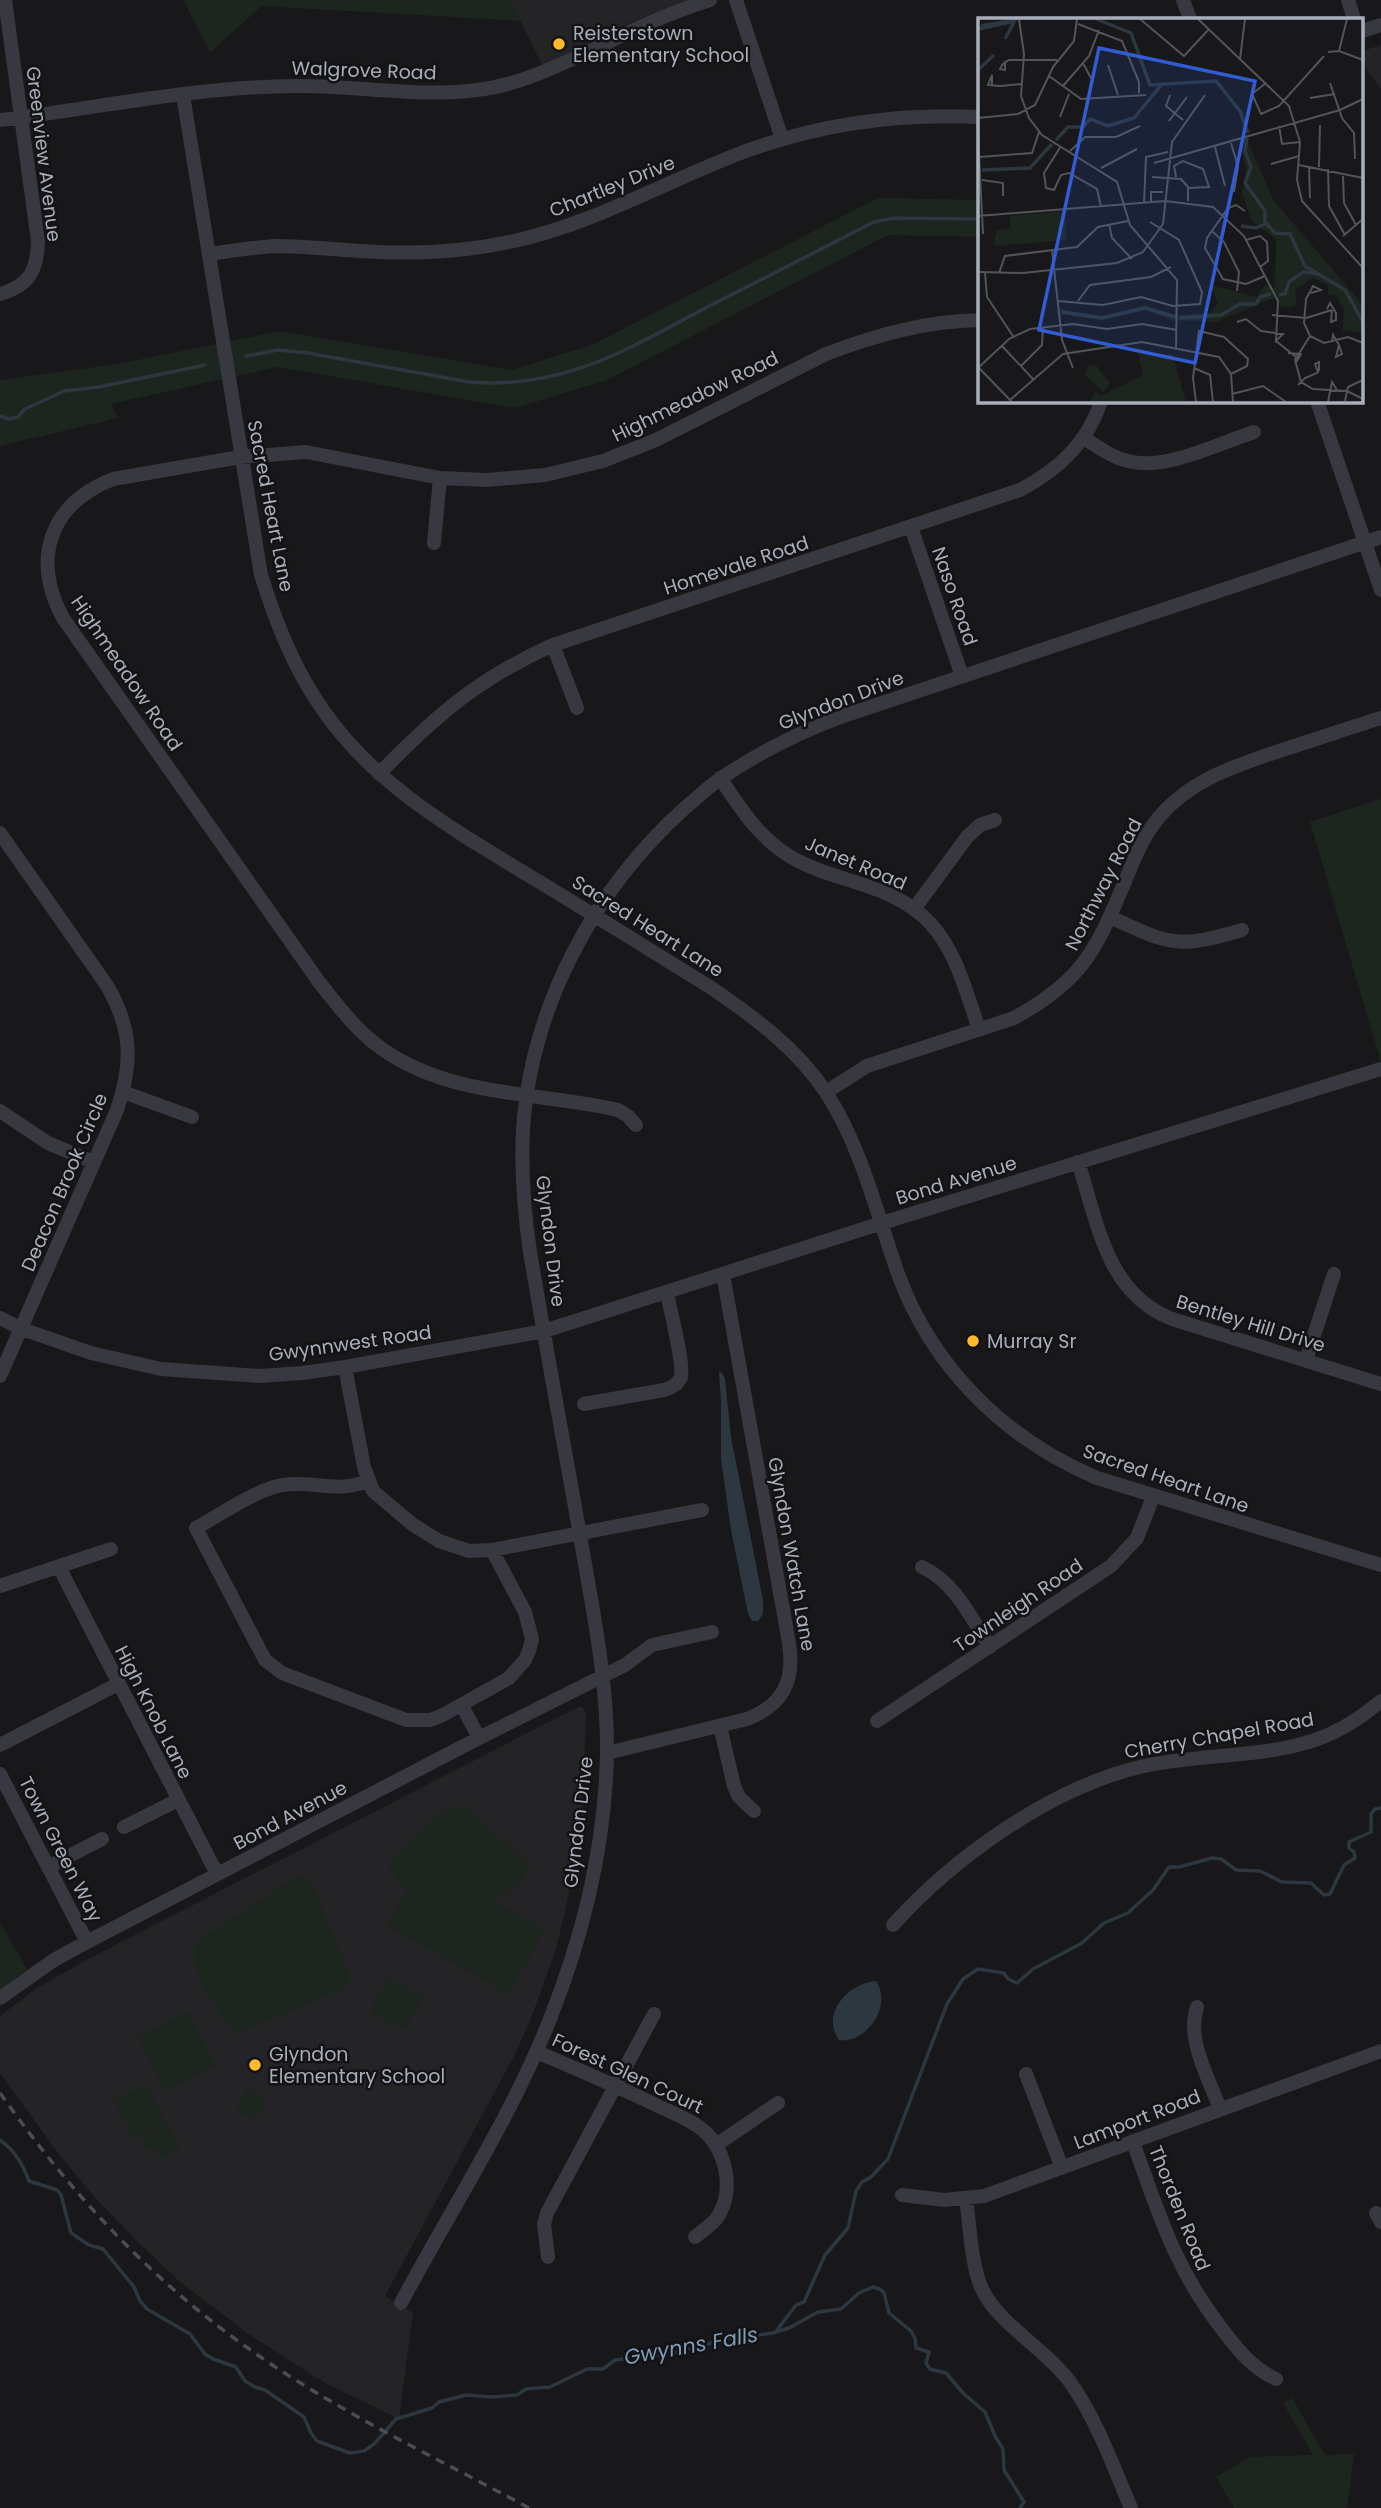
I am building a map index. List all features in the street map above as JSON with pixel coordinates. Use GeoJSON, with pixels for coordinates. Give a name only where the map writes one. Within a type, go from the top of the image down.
{"type":"FeatureCollection","features":[{"type":"Feature","properties":{"kind":"street","name":"Greenview Avenue"},"geometry":{"type":"LineString","coordinates":[[0,294],[25,282],[37,259],[36,221],[5,0]]}},
{"type":"Feature","properties":{"kind":"street","name":"Walgrove Road"},"geometry":{"type":"LineString","coordinates":[[0,120],[183,95],[295,86],[429,92],[484,89],[515,83],[544,72],[660,18],[710,0]]}},
{"type":"Feature","properties":{"kind":"street"},"geometry":{"type":"LineString","coordinates":[[736,0],[782,139]]}},
{"type":"Feature","properties":{"kind":"street"},"geometry":{"type":"LineString","coordinates":[[1183,0],[1190,18]]}},
{"type":"Feature","properties":{"kind":"street"},"geometry":{"type":"LineString","coordinates":[[1348,0],[1354,18]]}},
{"type":"Feature","properties":{"kind":"street"},"geometry":{"type":"LineString","coordinates":[[1364,30],[1381,25]]}},
{"type":"Feature","properties":{"kind":"street","name":"Sacred Heart Lane"},"geometry":{"type":"LineString","coordinates":[[183,95],[261,575],[287,649],[323,711],[345,739],[379,774],[425,811],[749,1014],[801,1062],[826,1093],[858,1154],[897,1271],[918,1319],[945,1360],[977,1398],[1018,1435],[1056,1459],[1097,1478],[1381,1566]]}},
{"type":"Feature","properties":{"kind":"street","name":"Chartley Drive"},"geometry":{"type":"LineString","coordinates":[[209,254],[277,246],[379,252],[447,251],[504,243],[590,219],[744,152],[828,126],[861,120],[940,115],[978,117]]}},
{"type":"Feature","properties":{"kind":"street","name":"Highmeadow Road"},"geometry":{"type":"LineString","coordinates":[[636,1125],[618,1110],[478,1088],[431,1075],[389,1054],[353,1024],[303,959],[71,629],[55,602],[49,585],[47,565],[52,535],[60,519],[82,495],[113,479],[240,457],[306,452],[440,478],[516,478],[573,470],[656,440],[797,368],[854,343],[935,323],[978,320]]}},
{"type":"Feature","properties":{"kind":"street","name":"Homevale Road"},"geometry":{"type":"LineString","coordinates":[[379,774],[424,727],[446,709],[497,673],[554,645],[1028,486],[1051,471],[1084,438],[1101,402]]}},
{"type":"Feature","properties":{"kind":"street"},"geometry":{"type":"LineString","coordinates":[[1317,402],[1381,590]]}},
{"type":"Feature","properties":{"kind":"street"},"geometry":{"type":"LineString","coordinates":[[1084,438],[1108,454],[1144,464],[1177,458],[1254,432]]}},
{"type":"Feature","properties":{"kind":"street"},"geometry":{"type":"LineString","coordinates":[[434,543],[440,478]]}},
{"type":"Feature","properties":{"kind":"street","name":"Naso Road"},"geometry":{"type":"LineString","coordinates":[[911,527],[962,677]]}},
{"type":"Feature","properties":{"kind":"street","name":"Glyndon Drive"},"geometry":{"type":"LineString","coordinates":[[401,2303],[537,2052],[561,1989],[584,1913],[597,1845],[607,1753],[603,1675],[524,1211],[522,1168],[527,1095],[536,1049],[551,1001],[571,954],[594,915],[639,853],[667,824],[720,778],[778,743],[811,728],[1381,537]]}},
{"type":"Feature","properties":{"kind":"street"},"geometry":{"type":"LineString","coordinates":[[554,645],[577,708]]}},
{"type":"Feature","properties":{"kind":"street","name":"Northway Road"},"geometry":{"type":"LineString","coordinates":[[826,1093],[867,1066],[1024,1013],[1064,985],[1089,958],[1110,917],[1136,853],[1149,831],[1161,815],[1194,786],[1233,767],[1381,718]]}},
{"type":"Feature","properties":{"kind":"street","name":"Janet Road"},"geometry":{"type":"LineString","coordinates":[[720,778],[759,832],[792,858],[896,898],[929,922],[951,953],[979,1030]]}},
{"type":"Feature","properties":{"kind":"street"},"geometry":{"type":"LineString","coordinates":[[914,909],[967,837],[980,825],[995,820]]}},
{"type":"Feature","properties":{"kind":"street","name":"Deacon Brook Circle"},"geometry":{"type":"LineString","coordinates":[[0,833],[118,1005],[129,1047],[123,1092],[0,1376]]}},
{"type":"Feature","properties":{"kind":"street"},"geometry":{"type":"LineString","coordinates":[[1110,917],[1150,936],[1180,943],[1207,940],[1242,930]]}},
{"type":"Feature","properties":{"kind":"street","name":"Bond Avenue"},"geometry":{"type":"LineString","coordinates":[[544,1331],[1381,1069]]}},
{"type":"Feature","properties":{"kind":"street"},"geometry":{"type":"LineString","coordinates":[[123,1092],[192,1116]]}},
{"type":"Feature","properties":{"kind":"street"},"geometry":{"type":"LineString","coordinates":[[0,1111],[48,1143],[93,1162]]}},
{"type":"Feature","properties":{"kind":"street","name":"Bentley Hill Drive"},"geometry":{"type":"LineString","coordinates":[[1078,1162],[1111,1261],[1121,1279],[1146,1307],[1172,1319],[1381,1384]]}},
{"type":"Feature","properties":{"kind":"street","name":"Glyndon Watch Lane"},"geometry":{"type":"LineString","coordinates":[[607,1753],[761,1714],[773,1706],[787,1684],[791,1671],[792,1658],[723,1274]]}},
{"type":"Feature","properties":{"kind":"street"},"geometry":{"type":"LineString","coordinates":[[1307,1360],[1334,1274]]}},
{"type":"Feature","properties":{"kind":"street"},"geometry":{"type":"LineString","coordinates":[[584,1404],[664,1390],[672,1388],[678,1382],[681,1367],[667,1292]]}},
{"type":"Feature","properties":{"kind":"street","name":"Gwynnwest Road"},"geometry":{"type":"LineString","coordinates":[[0,1318],[22,1329],[91,1353],[161,1369],[260,1376],[345,1367],[544,1331]]}},
{"type":"Feature","properties":{"kind":"street"},"geometry":{"type":"LineString","coordinates":[[345,1367],[368,1481],[380,1499],[439,1542],[468,1551],[492,1550],[702,1510]]}},
{"type":"Feature","properties":{"kind":"street"},"geometry":{"type":"LineString","coordinates":[[368,1481],[342,1489],[276,1486],[195,1528],[265,1660],[282,1673],[406,1720],[430,1720],[462,1706],[509,1678],[529,1651],[532,1639],[525,1612],[492,1550]]}},
{"type":"Feature","properties":{"kind":"street","name":"Townleigh Road"},"geometry":{"type":"LineString","coordinates":[[877,1721],[1111,1566],[1137,1538],[1153,1497]]}},
{"type":"Feature","properties":{"kind":"street"},"geometry":{"type":"LineString","coordinates":[[0,1586],[111,1549]]}},
{"type":"Feature","properties":{"kind":"street","name":"High Knob Lane"},"geometry":{"type":"LineString","coordinates":[[59,1567],[217,1874]]}},
{"type":"Feature","properties":{"kind":"street"},"geometry":{"type":"LineString","coordinates":[[922,1567],[947,1582],[990,1647]]}},
{"type":"Feature","properties":{"kind":"street","name":"Bond Avenue"},"geometry":{"type":"LineString","coordinates":[[0,1998],[54,1960],[87,1942],[625,1665],[652,1645],[712,1632]]}},
{"type":"Feature","properties":{"kind":"street"},"geometry":{"type":"LineString","coordinates":[[0,1745],[118,1684]]}},
{"type":"Feature","properties":{"kind":"street","name":"Cherry Chapel Road"},"geometry":{"type":"LineString","coordinates":[[893,1925],[912,1903],[960,1862],[1026,1816],[1081,1786],[1108,1776],[1166,1762],[1279,1748],[1320,1738],[1343,1728],[1381,1701]]}},
{"type":"Feature","properties":{"kind":"street"},"geometry":{"type":"LineString","coordinates":[[462,1706],[479,1738]]}},
{"type":"Feature","properties":{"kind":"street"},"geometry":{"type":"LineString","coordinates":[[720,1726],[734,1786],[739,1797],[754,1811]]}},
{"type":"Feature","properties":{"kind":"street","name":"Town Green Way"},"geometry":{"type":"LineString","coordinates":[[0,1774],[87,1942]]}},
{"type":"Feature","properties":{"kind":"street"},"geometry":{"type":"LineString","coordinates":[[124,1827],[178,1800]]}},
{"type":"Feature","properties":{"kind":"street"},"geometry":{"type":"LineString","coordinates":[[48,1867],[102,1839]]}},
{"type":"Feature","properties":{"kind":"street"},"geometry":{"type":"LineString","coordinates":[[1197,2007],[1193,2018],[1195,2040],[1220,2109]]}},
{"type":"Feature","properties":{"kind":"street"},"geometry":{"type":"LineString","coordinates":[[548,2257],[544,2224],[547,2213],[654,2014]]}},
{"type":"Feature","properties":{"kind":"street","name":"Lamport Road"},"geometry":{"type":"LineString","coordinates":[[902,2195],[944,2200],[966,2199],[992,2193],[1381,2051]]}},
{"type":"Feature","properties":{"kind":"street","name":"Forest Glen Court"},"geometry":{"type":"LineString","coordinates":[[537,2052],[614,2085],[698,2126],[716,2145]]}},
{"type":"Feature","properties":{"kind":"street"},"geometry":{"type":"LineString","coordinates":[[1026,2074],[1062,2168]]}},
{"type":"Feature","properties":{"kind":"street"},"geometry":{"type":"LineString","coordinates":[[695,2237],[719,2215],[726,2194],[725,2168],[716,2145],[778,2102]]}},
{"type":"Feature","properties":{"kind":"street","name":"Thorden Road"},"geometry":{"type":"LineString","coordinates":[[1133,2142],[1170,2244],[1192,2288],[1242,2356],[1260,2372],[1276,2379]]}},
{"type":"Feature","properties":{"kind":"street"},"geometry":{"type":"LineString","coordinates":[[966,2199],[976,2269],[982,2290],[998,2311],[1069,2381],[1092,2421],[1131,2508]]}},
{"type":"Feature","properties":{"kind":"shaded area"},"geometry":{"type":"Polygon","coordinates":[[[183,0],[510,0],[521,21],[262,6],[210,52],[183,0]]]}},
{"type":"Feature","properties":{"kind":"shaded area","name":"Reisterstown Elementary School"},"geometry":{"type":"Polygon","coordinates":[[[510,0],[687,0],[629,23],[542,65],[510,0]]]}},
{"type":"Feature","properties":{"kind":"shaded area"},"geometry":{"type":"Polygon","coordinates":[[[1381,45],[1381,89],[1364,67],[1364,50],[1381,45]]]}},
{"type":"Feature","properties":{"kind":"shaded area"},"geometry":{"type":"Polygon","coordinates":[[[878,198],[978,200],[978,237],[888,235],[607,380],[515,408],[278,367],[111,404],[118,418],[0,446],[0,380],[118,364],[279,331],[511,370],[592,345],[878,198]]]}},
{"type":"Feature","properties":{"kind":"shaded area"},"geometry":{"type":"Polygon","coordinates":[[[1381,799],[1381,1062],[1310,822],[1381,799]]]}},
{"type":"Feature","properties":{"kind":"shaded area"},"geometry":{"type":"Polygon","coordinates":[[[719,1372],[725,1379],[731,1437],[763,1600],[763,1614],[758,1621],[752,1621],[748,1614],[731,1530],[721,1459],[719,1372]]]}},
{"type":"Feature","properties":{"kind":"shaded area","name":"Glyndon Elementary School"},"geometry":{"type":"Polygon","coordinates":[[[582,1707],[586,1713],[582,1819],[556,1949],[514,2056],[385,2296],[413,2313],[399,2419],[325,2383],[247,2333],[178,2280],[140,2244],[98,2201],[58,2153],[0,2073],[0,2016],[37,1988],[90,1958],[582,1707]]]}},
{"type":"Feature","properties":{"kind":"shaded area"},"geometry":{"type":"Polygon","coordinates":[[[467,1806],[531,1867],[520,1881],[495,1902],[545,1929],[509,1994],[387,1926],[408,1888],[400,1883],[388,1866],[415,1837],[451,1807],[467,1806]]]}},
{"type":"Feature","properties":{"kind":"shaded area"},"geometry":{"type":"Polygon","coordinates":[[[299,1875],[310,1878],[351,1978],[344,1989],[236,2033],[205,1991],[196,1968],[196,1942],[299,1875]]]}},
{"type":"Feature","properties":{"kind":"shaded area"},"geometry":{"type":"Polygon","coordinates":[[[0,1922],[27,1969],[0,1990],[0,1922]]]}},
{"type":"Feature","properties":{"kind":"shaded area"},"geometry":{"type":"Polygon","coordinates":[[[388,1978],[423,1997],[405,2030],[370,2012],[388,1978]]]}},
{"type":"Feature","properties":{"kind":"shaded area"},"geometry":{"type":"Polygon","coordinates":[[[876,1981],[881,2001],[874,2021],[859,2036],[839,2040],[833,2020],[840,2001],[856,1987],[876,1981]]]}},
{"type":"Feature","properties":{"kind":"shaded area"},"geometry":{"type":"Polygon","coordinates":[[[188,2011],[216,2065],[166,2091],[138,2037],[188,2011]]]}},
{"type":"Feature","properties":{"kind":"shaded area"},"geometry":{"type":"Polygon","coordinates":[[[146,2084],[166,2122],[134,2138],[114,2101],[146,2084]]]}},
{"type":"Feature","properties":{"kind":"shaded area"},"geometry":{"type":"Polygon","coordinates":[[[248,2088],[267,2098],[255,2119],[236,2111],[248,2088]]]}},
{"type":"Feature","properties":{"kind":"shaded area"},"geometry":{"type":"Polygon","coordinates":[[[167,2124],[181,2148],[160,2159],[154,2149],[147,2149],[142,2142],[145,2136],[167,2124]]]}},
{"type":"Feature","properties":{"kind":"shaded area"},"geometry":{"type":"Polygon","coordinates":[[[1292,2398],[1325,2455],[1354,2454],[1347,2508],[1234,2508],[1216,2477],[1250,2457],[1313,2455],[1283,2403],[1292,2398]]]}},
{"type":"Feature","properties":{"kind":"waterway"},"geometry":{"type":"LineString","coordinates":[[246,356],[278,350],[469,382],[504,383],[537,379],[567,372],[625,350],[874,222],[895,218],[978,219]]}},
{"type":"Feature","properties":{"kind":"waterway"},"geometry":{"type":"LineString","coordinates":[[0,416],[9,419],[18,417],[25,409],[64,391],[99,387],[205,365]]}},
{"type":"Feature","properties":{"kind":"waterway"},"geometry":{"type":"LineString","coordinates":[[777,2330],[796,2305],[804,2302],[825,2255],[848,2228],[856,2191],[862,2182],[871,2177],[888,2159],[947,2004],[963,1979],[978,1969],[1004,1973],[1008,1979],[1017,1983],[1033,1969],[1082,1943],[1104,1923],[1128,1913],[1153,1890],[1169,1867],[1212,1858],[1221,1859],[1236,1870],[1260,1871],[1282,1882],[1311,1883],[1324,1895],[1330,1894],[1344,1865],[1355,1858],[1354,1852],[1349,1848],[1349,1842],[1371,1832],[1371,1814],[1375,1809],[1381,1808]]}},
{"type":"Feature","properties":{"kind":"waterway","name":"Gwynns Falls"},"geometry":{"type":"LineString","coordinates":[[0,2140],[18,2158],[29,2181],[57,2190],[61,2195],[71,2233],[89,2245],[103,2249],[134,2287],[147,2309],[190,2334],[205,2354],[236,2367],[245,2381],[265,2390],[304,2417],[317,2441],[350,2453],[364,2451],[374,2444],[396,2419],[432,2408],[439,2402],[466,2395],[517,2395],[526,2389],[550,2387],[587,2369],[603,2369],[615,2360],[674,2353],[726,2339],[773,2333],[789,2328],[818,2312],[841,2309],[859,2293],[873,2287],[884,2293],[889,2313],[911,2331],[916,2348],[929,2352],[926,2363],[930,2369],[946,2373],[963,2393],[985,2412],[1003,2449],[1004,2470],[1024,2502],[1020,2508]]}},
{"type":"Feature","properties":{"kind":"railway"},"geometry":{"type":"LineString","coordinates":[[0,2093],[52,2162],[109,2227],[139,2258],[204,2315],[272,2365],[344,2409],[529,2508]]}},
{"type":"Feature","properties":{"kind":"place","name":"Reisterstown Elementary School"},"geometry":{"type":"Point","coordinates":[559,44]}},
{"type":"Feature","properties":{"kind":"place","name":"Murray Sr"},"geometry":{"type":"Point","coordinates":[973,1341]}},
{"type":"Feature","properties":{"kind":"place","name":"Glyndon Elementary School"},"geometry":{"type":"Point","coordinates":[255,2065]}}]}
